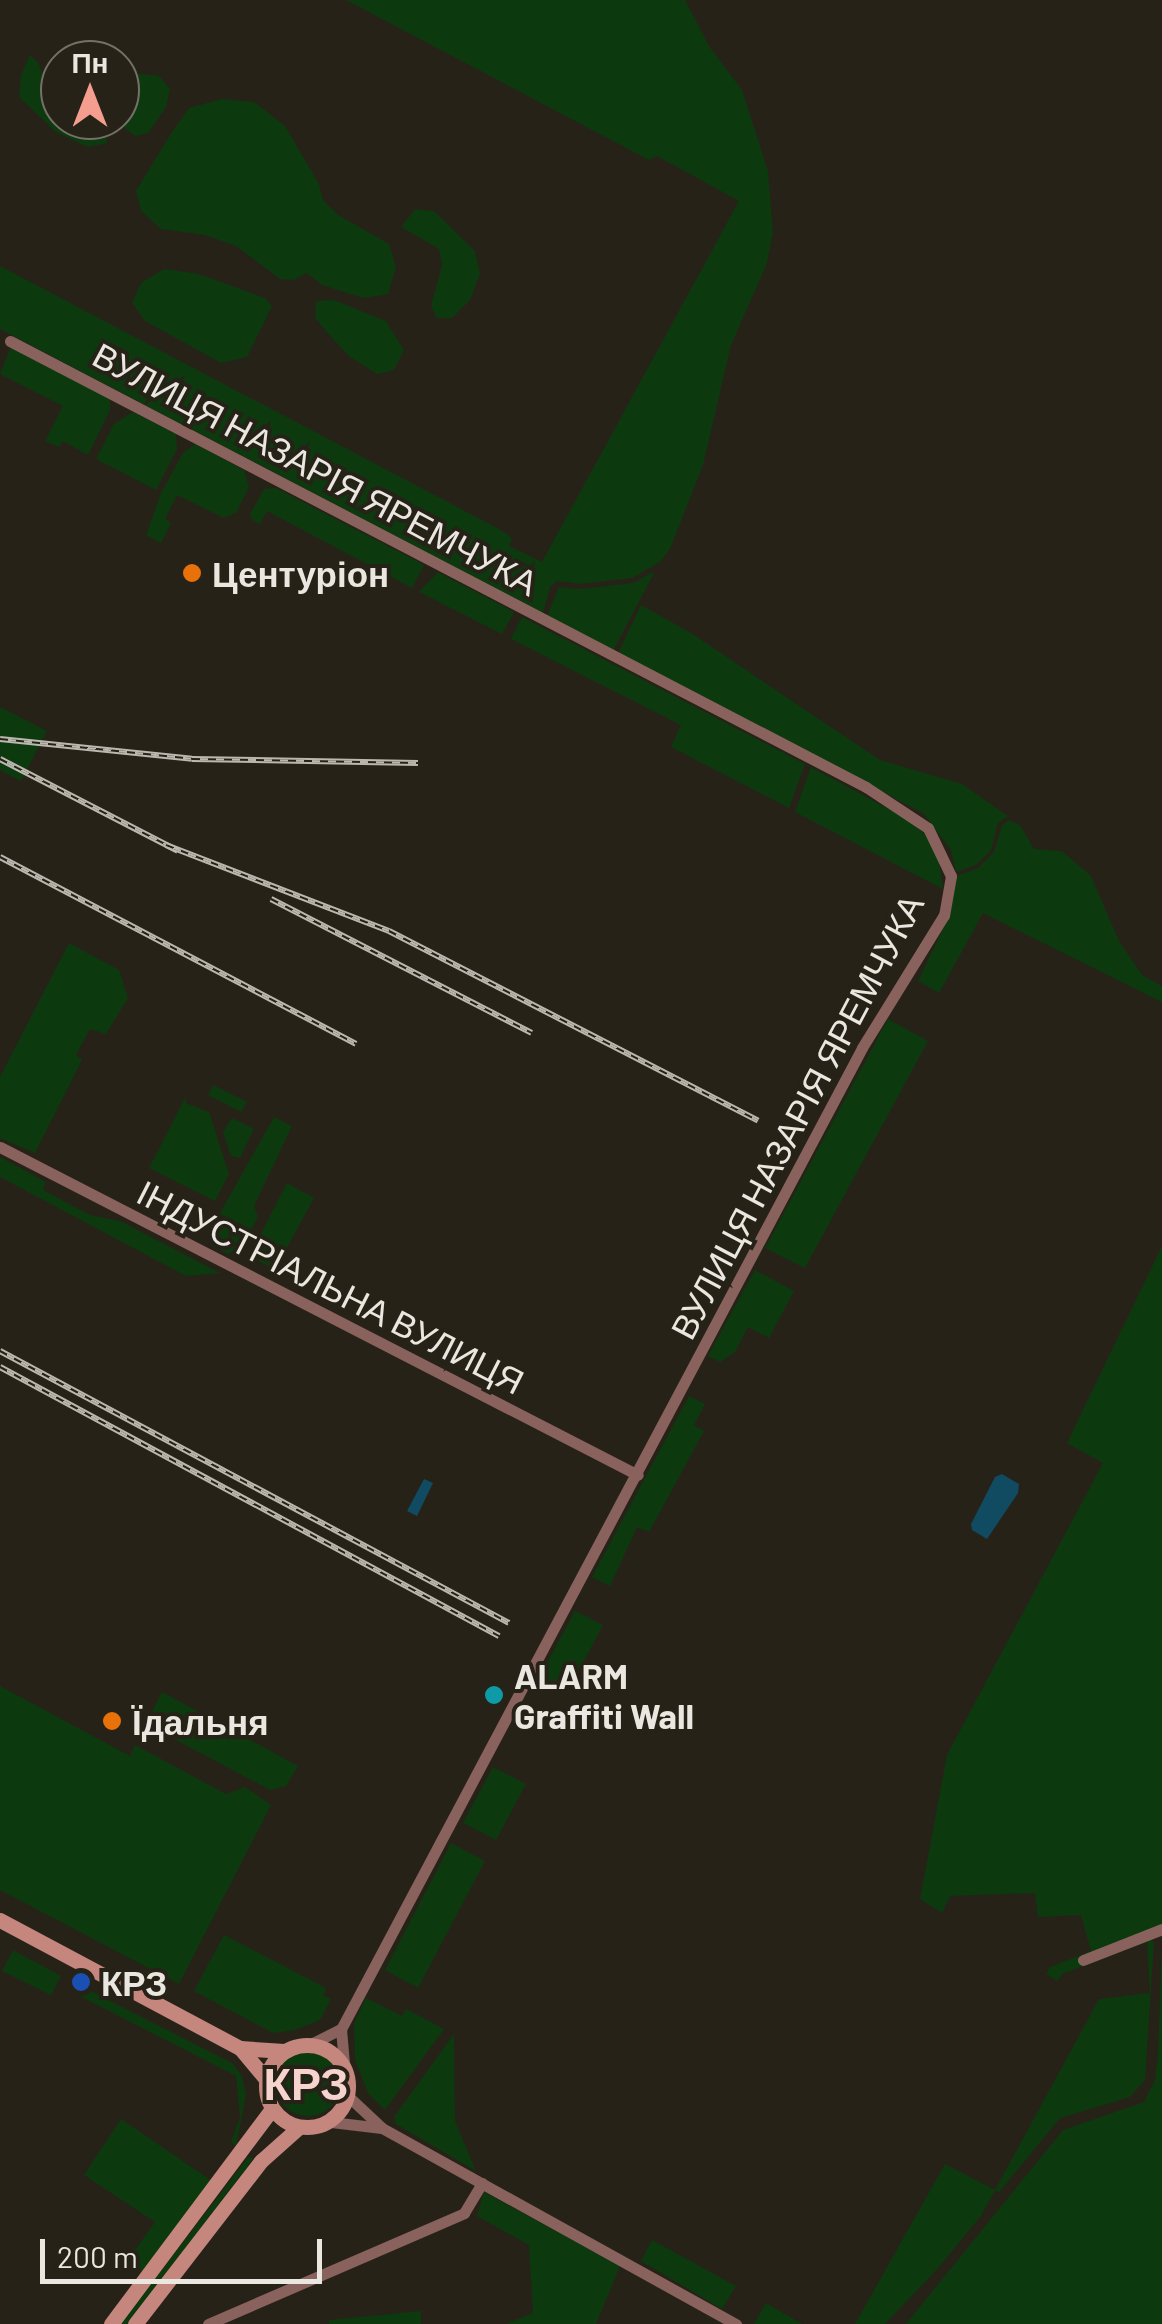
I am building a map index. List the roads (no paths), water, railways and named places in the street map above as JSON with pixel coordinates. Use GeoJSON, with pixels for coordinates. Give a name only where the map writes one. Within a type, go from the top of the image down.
{"type":"FeatureCollection","features":[{"type":"Feature","properties":{"kind":"street","name":"ВУЛИЦЯ НАЗАРІЯ ЯРЕМЧУКА"},"geometry":{"type":"LineString","coordinates":[[10,341],[866,787],[928,828],[950,876],[944,915],[862,1048],[341,2029]]}},
{"type":"Feature","properties":{"kind":"street","name":"ІНДУСТРІАЛЬНА ВУЛИЦЯ"},"geometry":{"type":"LineString","coordinates":[[0,1147],[638,1474]]}},
{"type":"Feature","properties":{"kind":"street"},"geometry":{"type":"LineString","coordinates":[[0,1920],[240,2048],[265,2078],[271,2110],[298,2128]]}},
{"type":"Feature","properties":{"kind":"street"},"geometry":{"type":"LineString","coordinates":[[1084,1960],[1162,1929]]}},
{"type":"Feature","properties":{"kind":"street"},"geometry":{"type":"LineString","coordinates":[[240,2048],[284,2050],[311,2044],[341,2029],[349,2097],[382,2128],[736,2324]]}},
{"type":"Feature","properties":{"kind":"street"},"geometry":{"type":"LineString","coordinates":[[311,2044],[330,2050],[344,2064]]}},
{"type":"Feature","properties":{"kind":"street"},"geometry":{"type":"LineString","coordinates":[[265,2078],[284,2050]]}},
{"type":"Feature","properties":{"kind":"street"},"geometry":{"type":"LineString","coordinates":[[332,2122],[349,2097]]}},
{"type":"Feature","properties":{"kind":"street"},"geometry":{"type":"LineString","coordinates":[[111,2324],[271,2110]]}},
{"type":"Feature","properties":{"kind":"street"},"geometry":{"type":"LineString","coordinates":[[135,2324],[261,2161],[298,2128],[332,2122],[382,2128]]}},
{"type":"Feature","properties":{"kind":"street"},"geometry":{"type":"LineString","coordinates":[[208,2324],[464,2214],[482,2184]]}},
{"type":"Feature","properties":{"kind":"water"},"geometry":{"type":"Polygon","coordinates":[[[1002,1474],[1019,1484],[1018,1493],[987,1539],[972,1530],[971,1524],[995,1477],[1002,1474]]]}},
{"type":"Feature","properties":{"kind":"water"},"geometry":{"type":"Polygon","coordinates":[[[424,1479],[433,1483],[417,1516],[407,1511],[424,1479]]]}},
{"type":"Feature","properties":{"kind":"railway"},"geometry":{"type":"LineString","coordinates":[[0,739],[192,759],[418,763]]}},
{"type":"Feature","properties":{"kind":"railway"},"geometry":{"type":"LineString","coordinates":[[0,759],[178,851]]}},
{"type":"Feature","properties":{"kind":"railway"},"geometry":{"type":"LineString","coordinates":[[166,845],[389,931],[758,1121]]}},
{"type":"Feature","properties":{"kind":"railway"},"geometry":{"type":"LineString","coordinates":[[0,857],[356,1044]]}},
{"type":"Feature","properties":{"kind":"railway"},"geometry":{"type":"LineString","coordinates":[[271,899],[532,1033]]}},
{"type":"Feature","properties":{"kind":"railway"},"geometry":{"type":"LineString","coordinates":[[0,1351],[509,1623]]}},
{"type":"Feature","properties":{"kind":"railway"},"geometry":{"type":"LineString","coordinates":[[0,1367],[499,1636]]}},
{"type":"Feature","properties":{"kind":"place","name":"Центуріон"},"geometry":{"type":"Point","coordinates":[192,573]}},
{"type":"Feature","properties":{"kind":"place","name":"ALARM Graffiti Wall"},"geometry":{"type":"Point","coordinates":[494,1695]}},
{"type":"Feature","properties":{"kind":"place","name":"Їдальня"},"geometry":{"type":"Point","coordinates":[112,1721]}},
{"type":"Feature","properties":{"kind":"place","name":"КРЗ"},"geometry":{"type":"Point","coordinates":[81,1982]}},
{"type":"Feature","properties":{"kind":"district","name":"КРЗ"},"geometry":{"type":"Point","coordinates":[306,2083]}}]}
